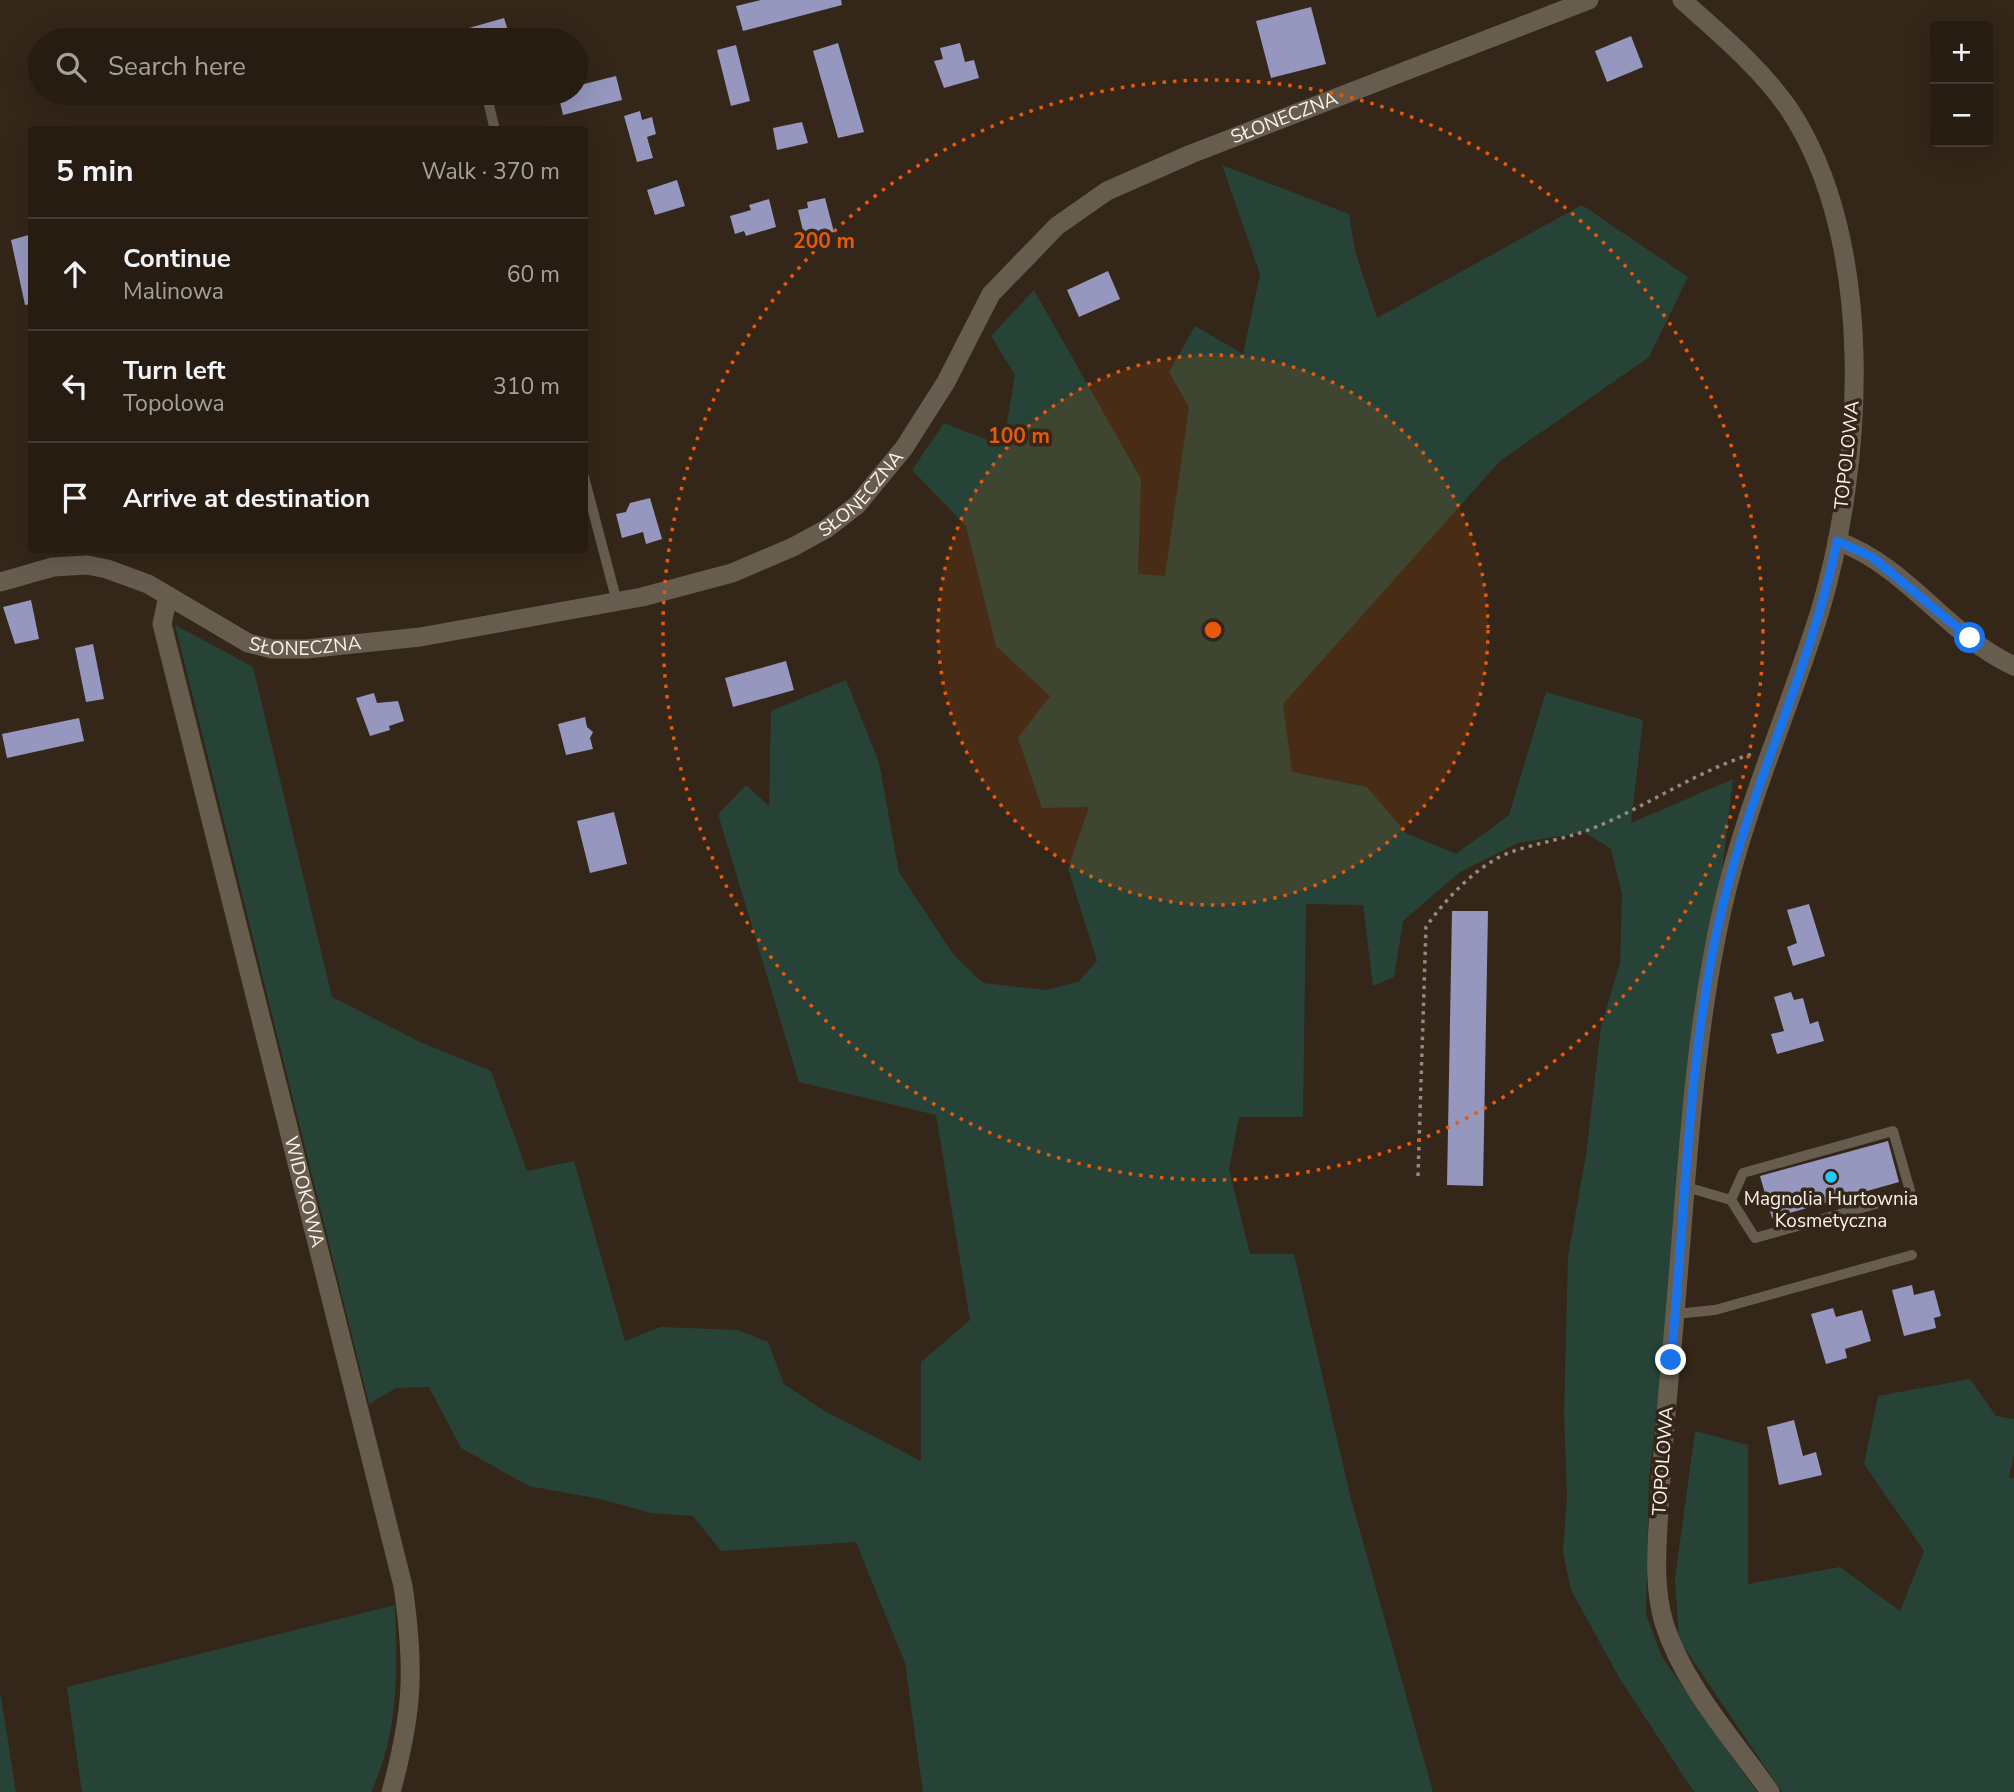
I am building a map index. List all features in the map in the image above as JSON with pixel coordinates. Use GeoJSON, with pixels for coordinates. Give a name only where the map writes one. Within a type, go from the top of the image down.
{"type":"FeatureCollection","features":[{"type":"Feature","properties":{"kind":"street","name":"SŁONECZNA"},"geometry":{"type":"LineString","coordinates":[[0,582],[53,567],[87,565],[125,574],[248,643],[272,649],[306,649],[420,637],[617,602],[732,572],[804,541],[826,529],[857,505],[884,475],[946,382],[991,294],[1057,226],[1107,191],[1191,154],[1589,0]]}},
{"type":"Feature","properties":{"kind":"street","name":"TOPOLOWA"},"geometry":{"type":"LineString","coordinates":[[1682,0],[1749,61],[1786,105],[1815,159],[1831,205],[1847,287],[1853,369],[1850,466],[1837,541],[1813,633],[1768,756],[1733,867],[1716,938],[1697,1068],[1659,1516],[1657,1576],[1662,1615],[1688,1676],[1770,1792]]}},
{"type":"Feature","properties":{"kind":"street"},"geometry":{"type":"LineString","coordinates":[[1837,541],[1872,557],[1983,648],[2014,666]]}},
{"type":"Feature","properties":{"kind":"street","name":"WIDOKOWA"},"geometry":{"type":"LineString","coordinates":[[168,596],[162,624],[403,1586],[411,1643],[411,1704],[391,1792]]}},
{"type":"Feature","properties":{"kind":"lane"},"geometry":{"type":"LineString","coordinates":[[489,105],[494,126]]}},
{"type":"Feature","properties":{"kind":"lane"},"geometry":{"type":"LineString","coordinates":[[588,492],[617,602]]}},
{"type":"Feature","properties":{"kind":"lane"},"geometry":{"type":"LineString","coordinates":[[1686,1187],[1731,1200],[1755,1238],[1911,1194],[1893,1131],[1743,1173],[1731,1200]]}},
{"type":"Feature","properties":{"kind":"lane"},"geometry":{"type":"LineString","coordinates":[[1675,1314],[1715,1310],[1912,1255]]}},
{"type":"Feature","properties":{"kind":"path"},"geometry":{"type":"LineString","coordinates":[[1418,1176],[1426,927],[1441,905],[1470,878],[1510,852],[1594,828],[1732,760],[1752,754],[1768,756]]}},
{"type":"Feature","properties":{"kind":"green space"},"geometry":{"type":"Polygon","coordinates":[[[1222,165],[1349,214],[1355,251],[1377,318],[1582,205],[1688,277],[1649,357],[1500,461],[1283,704],[1292,772],[1367,787],[1406,833],[1456,854],[1509,815],[1546,692],[1643,720],[1631,823],[1733,779],[1649,1478],[1646,1614],[1662,1657],[1757,1792],[1695,1792],[1692,1789],[1620,1679],[1571,1590],[1563,1552],[1567,1497],[1564,1414],[1568,1256],[1586,1155],[1601,1027],[1620,963],[1622,895],[1611,849],[1584,832],[1518,843],[1460,872],[1403,921],[1394,977],[1373,986],[1363,905],[1306,904],[1303,1117],[1239,1117],[1229,1169],[1250,1254],[1294,1254],[1351,1499],[1433,1792],[923,1792],[905,1663],[856,1542],[721,1551],[693,1516],[651,1513],[600,1499],[529,1486],[461,1448],[429,1387],[396,1388],[369,1404],[175,625],[253,667],[332,997],[420,1042],[491,1071],[527,1171],[574,1161],[625,1341],[660,1327],[738,1330],[768,1342],[784,1384],[823,1410],[921,1461],[921,1362],[970,1320],[936,1115],[799,1082],[718,814],[746,785],[769,806],[771,711],[846,680],[879,762],[899,872],[953,954],[983,983],[1046,990],[1078,982],[1097,961],[1068,869],[1089,807],[1042,808],[1018,738],[1050,696],[996,646],[966,526],[912,470],[944,423],[1003,446],[1015,375],[991,336],[1034,290],[1141,479],[1138,574],[1165,576],[1189,407],[1169,372],[1195,326],[1243,354],[1260,274],[1222,165]]]}},
{"type":"Feature","properties":{"kind":"green space"},"geometry":{"type":"Polygon","coordinates":[[[1970,1379],[1996,1416],[2014,1419],[2014,1454],[2009,1477],[2014,1479],[2014,1792],[1782,1792],[1679,1640],[1675,1579],[1695,1431],[1748,1445],[1748,1584],[1840,1567],[1900,1611],[1924,1551],[1864,1464],[1878,1396],[1970,1379]]]}},
{"type":"Feature","properties":{"kind":"green space"},"geometry":{"type":"Polygon","coordinates":[[[395,1605],[395,1700],[387,1745],[371,1792],[82,1792],[67,1687],[395,1605]]]}},
{"type":"Feature","properties":{"kind":"green space"},"geometry":{"type":"Polygon","coordinates":[[[0,1691],[16,1792],[0,1792],[0,1691]]]}},
{"type":"Feature","properties":{"kind":"building"},"geometry":{"type":"Polygon","coordinates":[[[761,0],[841,0],[842,5],[743,31],[736,6],[761,0]]]}},
{"type":"Feature","properties":{"kind":"building"},"geometry":{"type":"Polygon","coordinates":[[[1311,7],[1326,64],[1271,78],[1256,21],[1311,7]]]}},
{"type":"Feature","properties":{"kind":"building"},"geometry":{"type":"Polygon","coordinates":[[[504,18],[507,28],[469,28],[504,18]]]}},
{"type":"Feature","properties":{"kind":"building"},"geometry":{"type":"Polygon","coordinates":[[[1631,36],[1643,67],[1607,82],[1595,51],[1631,36]]]}},
{"type":"Feature","properties":{"kind":"building"},"geometry":{"type":"Polygon","coordinates":[[[838,43],[864,132],[838,138],[813,51],[838,43]]]}},
{"type":"Feature","properties":{"kind":"building"},"geometry":{"type":"Polygon","coordinates":[[[960,43],[965,62],[974,60],[979,78],[944,88],[934,61],[943,59],[940,48],[960,43]]]}},
{"type":"Feature","properties":{"kind":"building"},"geometry":{"type":"Polygon","coordinates":[[[736,45],[750,101],[731,106],[717,50],[736,45]]]}},
{"type":"Feature","properties":{"kind":"building"},"geometry":{"type":"Polygon","coordinates":[[[616,76],[622,100],[563,115],[561,105],[588,105],[588,83],[616,76]]]}},
{"type":"Feature","properties":{"kind":"building"},"geometry":{"type":"Polygon","coordinates":[[[640,111],[642,120],[652,117],[656,134],[647,137],[653,158],[637,162],[624,116],[640,111]]]}},
{"type":"Feature","properties":{"kind":"building"},"geometry":{"type":"Polygon","coordinates":[[[802,122],[808,143],[777,150],[773,128],[802,122]]]}},
{"type":"Feature","properties":{"kind":"building"},"geometry":{"type":"Polygon","coordinates":[[[677,180],[685,206],[655,215],[647,190],[677,180]]]}},
{"type":"Feature","properties":{"kind":"building"},"geometry":{"type":"Polygon","coordinates":[[[825,198],[834,232],[805,239],[798,210],[808,208],[807,202],[825,198]]]}},
{"type":"Feature","properties":{"kind":"building"},"geometry":{"type":"Polygon","coordinates":[[[769,199],[776,227],[746,236],[744,231],[735,234],[730,216],[751,210],[749,205],[769,199]]]}},
{"type":"Feature","properties":{"kind":"building"},"geometry":{"type":"Polygon","coordinates":[[[28,235],[28,305],[25,305],[11,240],[28,235]]]}},
{"type":"Feature","properties":{"kind":"building"},"geometry":{"type":"Polygon","coordinates":[[[1108,271],[1120,299],[1079,317],[1067,290],[1108,271]]]}},
{"type":"Feature","properties":{"kind":"building"},"geometry":{"type":"Polygon","coordinates":[[[650,498],[662,539],[646,544],[643,532],[622,538],[616,514],[626,512],[630,503],[650,498]]]}},
{"type":"Feature","properties":{"kind":"building"},"geometry":{"type":"Polygon","coordinates":[[[31,600],[39,639],[15,644],[3,607],[31,600]]]}},
{"type":"Feature","properties":{"kind":"building"},"geometry":{"type":"Polygon","coordinates":[[[93,644],[104,699],[86,702],[75,648],[93,644]]]}},
{"type":"Feature","properties":{"kind":"building"},"geometry":{"type":"Polygon","coordinates":[[[786,661],[794,690],[733,707],[725,678],[786,661]]]}},
{"type":"Feature","properties":{"kind":"building"},"geometry":{"type":"Polygon","coordinates":[[[374,693],[377,703],[398,701],[404,721],[389,726],[390,730],[370,736],[356,698],[374,693]]]}},
{"type":"Feature","properties":{"kind":"building"},"geometry":{"type":"Polygon","coordinates":[[[585,717],[587,727],[593,732],[590,738],[593,749],[566,755],[558,724],[585,717]]]}},
{"type":"Feature","properties":{"kind":"building"},"geometry":{"type":"Polygon","coordinates":[[[79,718],[84,741],[7,758],[2,734],[79,718]]]}},
{"type":"Feature","properties":{"kind":"building"},"geometry":{"type":"Polygon","coordinates":[[[614,812],[627,864],[590,873],[577,821],[614,812]]]}},
{"type":"Feature","properties":{"kind":"building"},"geometry":{"type":"Polygon","coordinates":[[[1809,904],[1825,956],[1793,966],[1787,947],[1797,943],[1787,910],[1809,904]]]}},
{"type":"Feature","properties":{"kind":"building"},"geometry":{"type":"Polygon","coordinates":[[[1452,911],[1488,911],[1483,1186],[1447,1185],[1452,911]]]}},
{"type":"Feature","properties":{"kind":"building"},"geometry":{"type":"Polygon","coordinates":[[[1791,992],[1794,1000],[1803,998],[1810,1024],[1818,1021],[1824,1041],[1777,1054],[1771,1034],[1784,1031],[1774,997],[1791,992]]]}},
{"type":"Feature","properties":{"kind":"building","name":"Magnolia Hurtownia Kosmetyczna"},"geometry":{"type":"Polygon","coordinates":[[[1888,1141],[1899,1182],[1772,1218],[1760,1176],[1888,1141]]]}},
{"type":"Feature","properties":{"kind":"building"},"geometry":{"type":"Polygon","coordinates":[[[1912,1285],[1914,1295],[1934,1290],[1941,1316],[1934,1318],[1936,1328],[1904,1336],[1892,1290],[1912,1285]]]}},
{"type":"Feature","properties":{"kind":"building"},"geometry":{"type":"Polygon","coordinates":[[[1833,1308],[1836,1317],[1862,1310],[1871,1341],[1845,1349],[1847,1358],[1826,1364],[1811,1314],[1833,1308]]]}},
{"type":"Feature","properties":{"kind":"building"},"geometry":{"type":"Polygon","coordinates":[[[1794,1420],[1803,1456],[1816,1452],[1822,1475],[1779,1485],[1767,1427],[1794,1420]]]}},
{"type":"Feature","properties":{"kind":"place","name":"Magnolia Hurtownia Kosmetyczna"},"geometry":{"type":"Point","coordinates":[1831,1177]}},
{"type":"Feature","properties":{"kind":"route"},"geometry":{"type":"LineString","coordinates":[[1671,1360],[1697,1068],[1712,957],[1733,867],[1768,756],[1813,633],[1837,541],[1872,557],[1970,638]]}}]}
